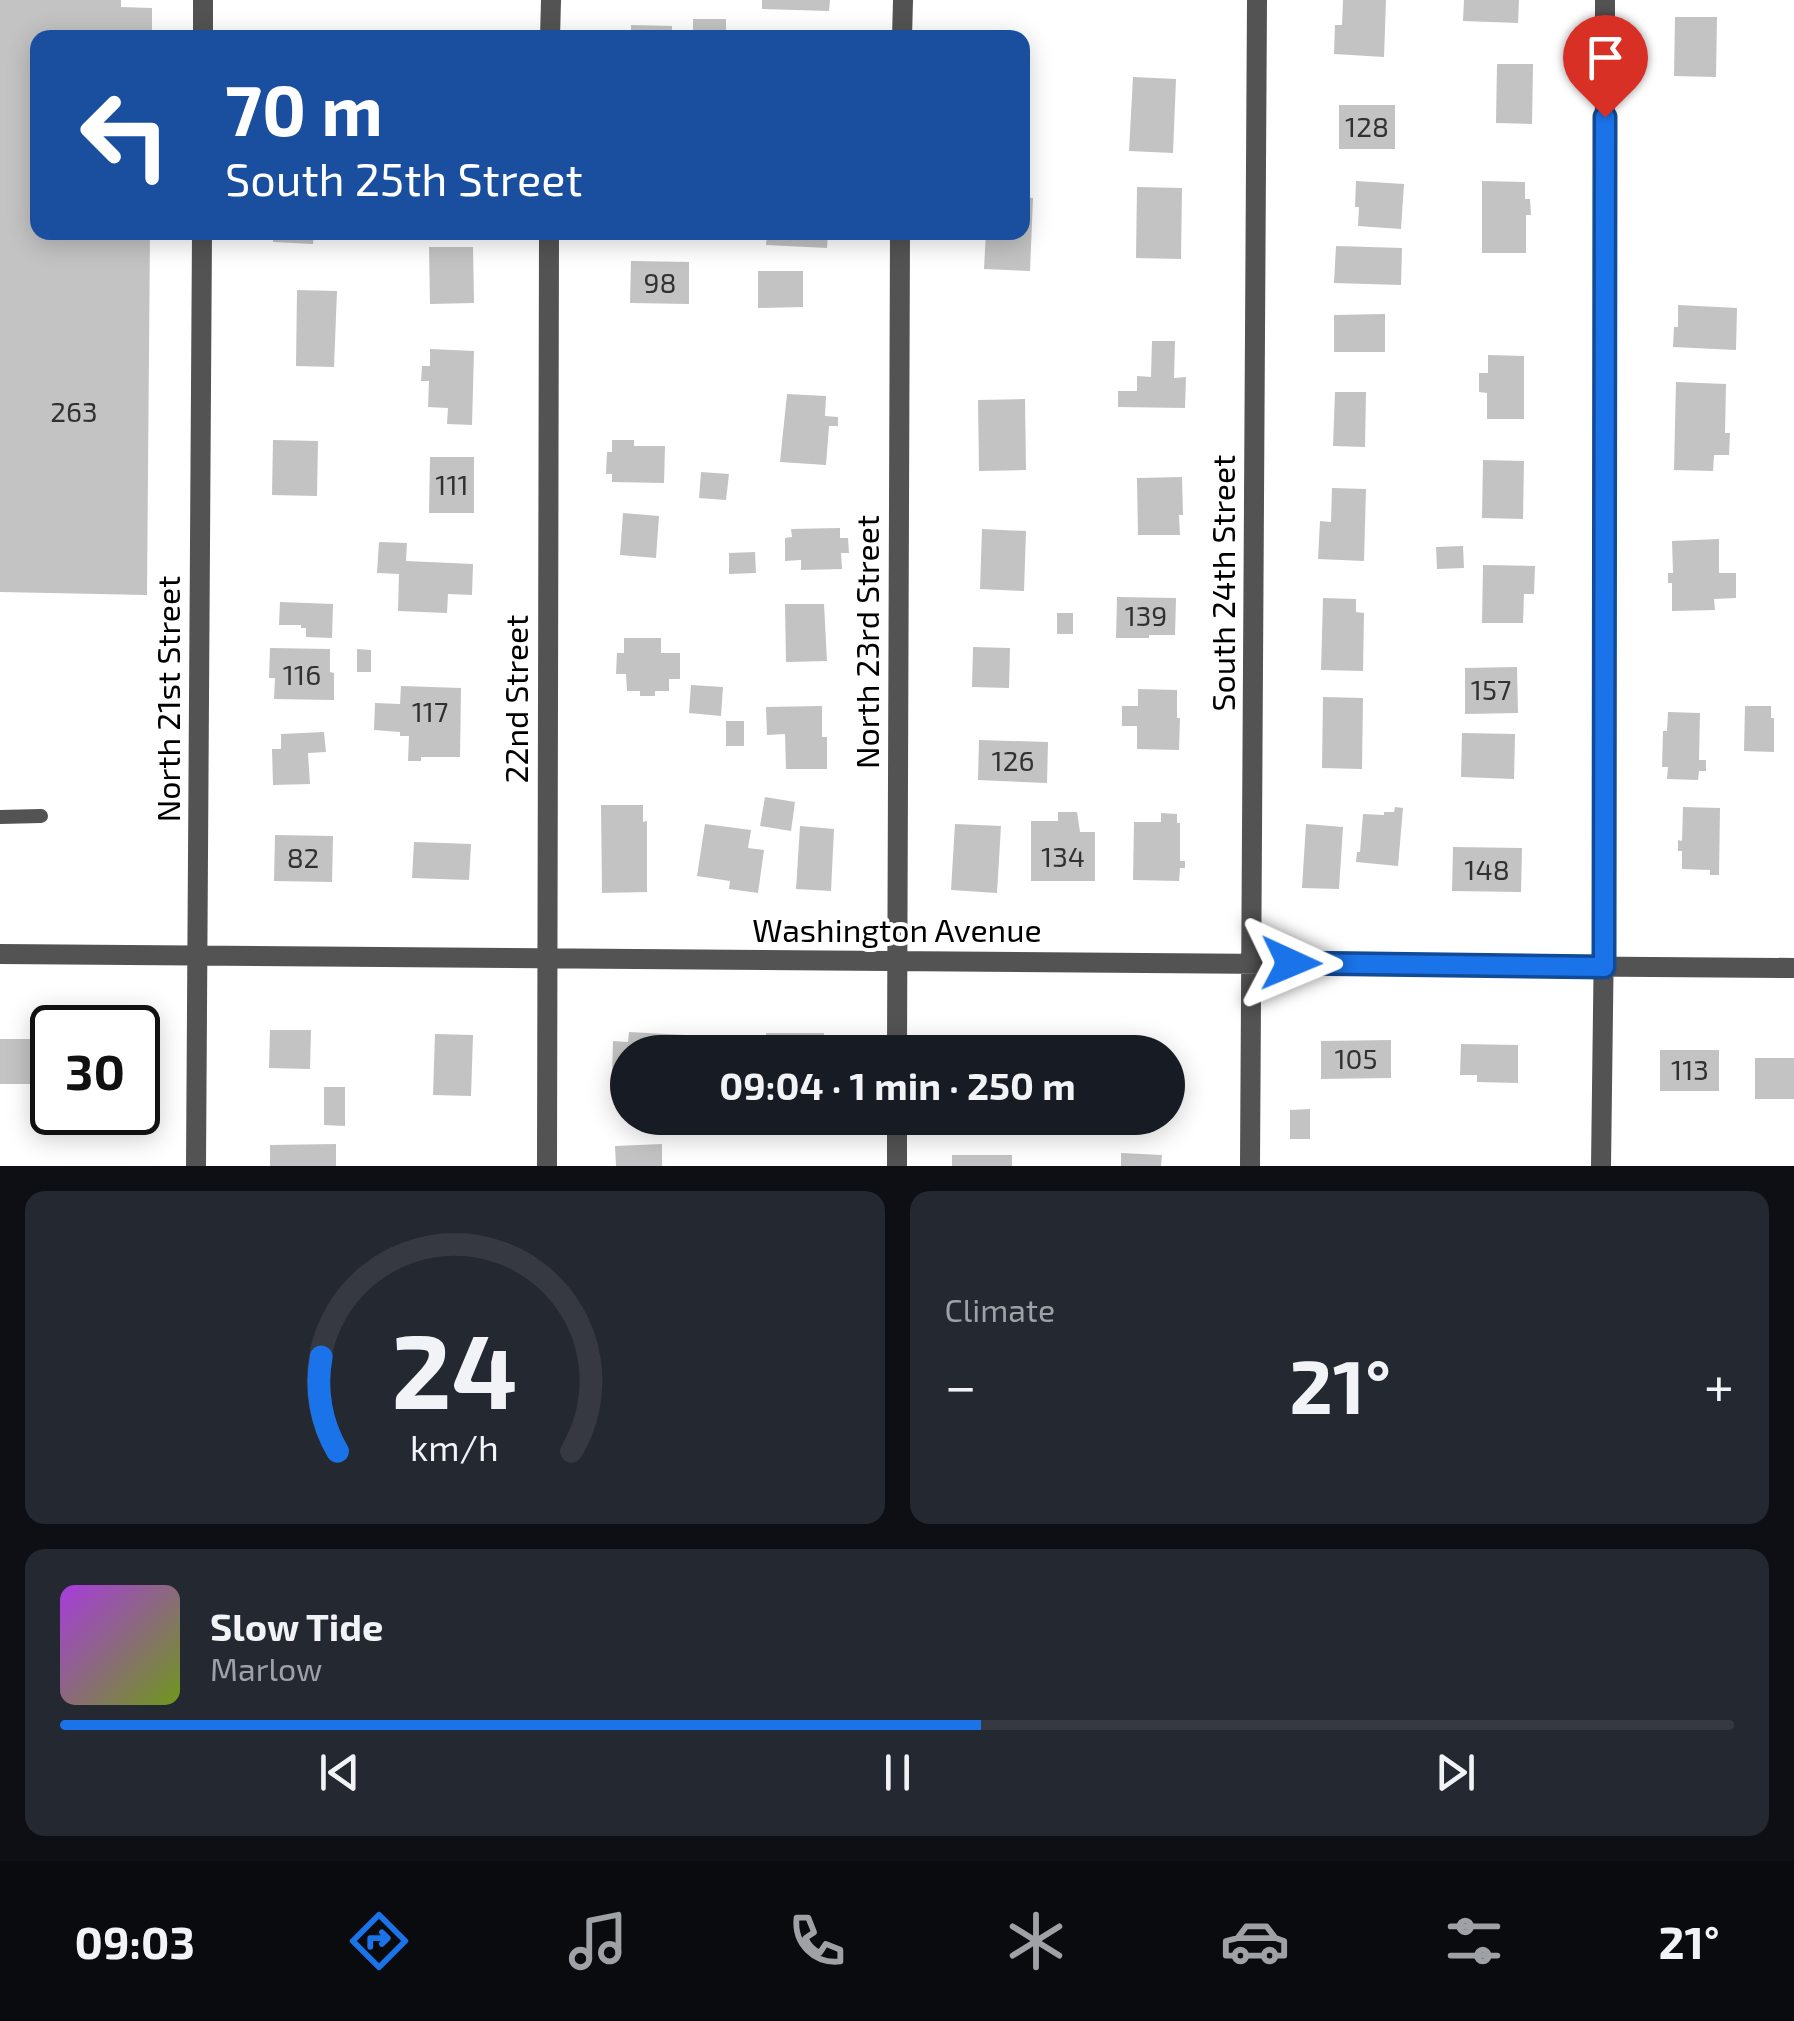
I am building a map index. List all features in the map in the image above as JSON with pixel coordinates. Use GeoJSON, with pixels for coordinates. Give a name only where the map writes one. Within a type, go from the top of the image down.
{"type":"FeatureCollection","features":[{"type":"Feature","properties":{"kind":"street"},"geometry":{"type":"LineString","coordinates":[[203,0],[203,30]]}},
{"type":"Feature","properties":{"kind":"street"},"geometry":{"type":"LineString","coordinates":[[550,30],[551,0]]}},
{"type":"Feature","properties":{"kind":"street"},"geometry":{"type":"LineString","coordinates":[[902,30],[903,0]]}},
{"type":"Feature","properties":{"kind":"street","name":"South 24th Street"},"geometry":{"type":"LineString","coordinates":[[1250,1166],[1257,0]]}},
{"type":"Feature","properties":{"kind":"street"},"geometry":{"type":"LineString","coordinates":[[1601,1166],[1605,0]]}},
{"type":"Feature","properties":{"kind":"street","name":"North 21st Street"},"geometry":{"type":"LineString","coordinates":[[196,1166],[202,240]]}},
{"type":"Feature","properties":{"kind":"street","name":"22nd Street"},"geometry":{"type":"LineString","coordinates":[[547,1166],[549,240]]}},
{"type":"Feature","properties":{"kind":"street","name":"North 23rd Street"},"geometry":{"type":"LineString","coordinates":[[896,1035],[900,240]]}},
{"type":"Feature","properties":{"kind":"street","name":"Washington Avenue"},"geometry":{"type":"LineString","coordinates":[[0,954],[1794,968]]}},
{"type":"Feature","properties":{"kind":"street"},"geometry":{"type":"LineString","coordinates":[[897,1135],[897,1166]]}},
{"type":"Feature","properties":{"kind":"lane"},"geometry":{"type":"LineString","coordinates":[[0,816],[41,816]]}},
{"type":"Feature","properties":{"kind":"building"},"geometry":{"type":"Polygon","coordinates":[[[0,0],[121,0],[121,7],[152,8],[152,30],[30,30],[30,240],[150,240],[147,595],[0,592],[0,0]]]}},
{"type":"Feature","properties":{"kind":"building"},"geometry":{"type":"Polygon","coordinates":[[[762,0],[830,0],[829,11],[762,9],[762,0]]]}},
{"type":"Feature","properties":{"kind":"building"},"geometry":{"type":"Polygon","coordinates":[[[1343,0],[1386,0],[1384,57],[1334,54],[1335,25],[1342,25],[1343,0]]]}},
{"type":"Feature","properties":{"kind":"building"},"geometry":{"type":"Polygon","coordinates":[[[1464,0],[1519,0],[1518,23],[1463,21],[1464,0]]]}},
{"type":"Feature","properties":{"kind":"building"},"geometry":{"type":"Polygon","coordinates":[[[1675,17],[1717,17],[1716,77],[1674,76],[1675,17]]]}},
{"type":"Feature","properties":{"kind":"building"},"geometry":{"type":"Polygon","coordinates":[[[693,19],[726,19],[726,30],[693,30],[693,19]]]}},
{"type":"Feature","properties":{"kind":"building"},"geometry":{"type":"Polygon","coordinates":[[[631,25],[672,26],[672,30],[631,30],[631,25]]]}},
{"type":"Feature","properties":{"kind":"building"},"geometry":{"type":"Polygon","coordinates":[[[1497,64],[1533,64],[1532,124],[1496,123],[1497,64]]]}},
{"type":"Feature","properties":{"kind":"building"},"geometry":{"type":"Polygon","coordinates":[[[1133,77],[1176,79],[1173,153],[1129,151],[1133,77]]]}},
{"type":"Feature","properties":{"kind":"building"},"geometry":{"type":"Polygon","coordinates":[[[1339,105],[1395,105],[1395,149],[1339,149],[1339,105]]]}},
{"type":"Feature","properties":{"kind":"building"},"geometry":{"type":"Polygon","coordinates":[[[1356,181],[1404,184],[1401,229],[1358,226],[1356,181]]]}},
{"type":"Feature","properties":{"kind":"building"},"geometry":{"type":"Polygon","coordinates":[[[1482,181],[1525,182],[1525,199],[1530,199],[1531,215],[1526,215],[1526,253],[1482,253],[1482,181]]]}},
{"type":"Feature","properties":{"kind":"building"},"geometry":{"type":"Polygon","coordinates":[[[1137,187],[1182,188],[1181,259],[1136,258],[1137,187]]]}},
{"type":"Feature","properties":{"kind":"building"},"geometry":{"type":"Polygon","coordinates":[[[1030,198],[1033,198],[1030,271],[984,269],[986,240],[1030,240],[1030,198]]]}},
{"type":"Feature","properties":{"kind":"building"},"geometry":{"type":"Polygon","coordinates":[[[273,240],[313,240],[313,244],[273,240]]]}},
{"type":"Feature","properties":{"kind":"building"},"geometry":{"type":"Polygon","coordinates":[[[766,240],[828,240],[827,248],[766,245],[766,240]]]}},
{"type":"Feature","properties":{"kind":"building"},"geometry":{"type":"Polygon","coordinates":[[[1336,246],[1402,248],[1401,285],[1334,283],[1336,246]]]}},
{"type":"Feature","properties":{"kind":"building"},"geometry":{"type":"Polygon","coordinates":[[[429,247],[473,247],[474,303],[430,304],[429,247]]]}},
{"type":"Feature","properties":{"kind":"building"},"geometry":{"type":"Polygon","coordinates":[[[631,261],[689,262],[689,304],[630,303],[631,261]]]}},
{"type":"Feature","properties":{"kind":"building"},"geometry":{"type":"Polygon","coordinates":[[[758,271],[803,271],[803,307],[758,308],[758,271]]]}},
{"type":"Feature","properties":{"kind":"building"},"geometry":{"type":"Polygon","coordinates":[[[297,290],[337,291],[334,367],[296,366],[297,290]]]}},
{"type":"Feature","properties":{"kind":"building"},"geometry":{"type":"Polygon","coordinates":[[[1678,305],[1737,308],[1736,350],[1673,347],[1678,305]]]}},
{"type":"Feature","properties":{"kind":"building"},"geometry":{"type":"Polygon","coordinates":[[[1385,314],[1385,352],[1334,352],[1334,315],[1385,314]]]}},
{"type":"Feature","properties":{"kind":"building"},"geometry":{"type":"Polygon","coordinates":[[[1152,341],[1175,341],[1174,378],[1186,377],[1185,408],[1118,407],[1118,391],[1137,391],[1137,376],[1151,377],[1152,341]]]}},
{"type":"Feature","properties":{"kind":"building"},"geometry":{"type":"Polygon","coordinates":[[[430,349],[474,351],[472,425],[447,424],[448,408],[428,407],[429,381],[421,381],[422,366],[430,366],[430,349]]]}},
{"type":"Feature","properties":{"kind":"building"},"geometry":{"type":"Polygon","coordinates":[[[1488,355],[1524,356],[1524,419],[1487,419],[1487,393],[1479,392],[1479,373],[1488,373],[1488,355]]]}},
{"type":"Feature","properties":{"kind":"building"},"geometry":{"type":"Polygon","coordinates":[[[1676,382],[1726,384],[1725,433],[1730,433],[1729,455],[1714,455],[1713,471],[1674,470],[1676,382]]]}},
{"type":"Feature","properties":{"kind":"building"},"geometry":{"type":"Polygon","coordinates":[[[1335,392],[1366,392],[1365,447],[1333,446],[1335,392]]]}},
{"type":"Feature","properties":{"kind":"building"},"geometry":{"type":"Polygon","coordinates":[[[787,394],[826,396],[825,416],[838,417],[838,426],[829,426],[826,465],[780,462],[787,394]]]}},
{"type":"Feature","properties":{"kind":"building"},"geometry":{"type":"Polygon","coordinates":[[[1025,399],[1026,470],[979,471],[978,400],[1025,399]]]}},
{"type":"Feature","properties":{"kind":"building"},"geometry":{"type":"Polygon","coordinates":[[[273,440],[318,441],[317,496],[272,495],[273,440]]]}},
{"type":"Feature","properties":{"kind":"building"},"geometry":{"type":"Polygon","coordinates":[[[612,440],[634,440],[634,446],[665,446],[664,483],[612,482],[612,474],[606,474],[612,440]]]}},
{"type":"Feature","properties":{"kind":"building"},"geometry":{"type":"Polygon","coordinates":[[[430,457],[474,457],[474,513],[429,513],[430,457]]]}},
{"type":"Feature","properties":{"kind":"building"},"geometry":{"type":"Polygon","coordinates":[[[1483,460],[1524,461],[1523,519],[1482,518],[1483,460]]]}},
{"type":"Feature","properties":{"kind":"building"},"geometry":{"type":"Polygon","coordinates":[[[701,472],[729,474],[726,500],[699,498],[701,472]]]}},
{"type":"Feature","properties":{"kind":"building"},"geometry":{"type":"Polygon","coordinates":[[[1182,477],[1180,535],[1138,535],[1137,478],[1182,477]]]}},
{"type":"Feature","properties":{"kind":"building"},"geometry":{"type":"Polygon","coordinates":[[[1332,488],[1366,489],[1364,561],[1318,559],[1320,521],[1331,522],[1332,488]]]}},
{"type":"Feature","properties":{"kind":"building"},"geometry":{"type":"Polygon","coordinates":[[[623,513],[659,516],[656,558],[620,555],[623,513]]]}},
{"type":"Feature","properties":{"kind":"building"},"geometry":{"type":"Polygon","coordinates":[[[840,528],[840,538],[848,538],[849,553],[841,553],[842,569],[801,570],[801,560],[785,561],[785,538],[792,537],[791,529],[840,528]]]}},
{"type":"Feature","properties":{"kind":"building"},"geometry":{"type":"Polygon","coordinates":[[[982,529],[1026,531],[1024,591],[980,589],[982,529]]]}},
{"type":"Feature","properties":{"kind":"building"},"geometry":{"type":"Polygon","coordinates":[[[1719,539],[1719,573],[1736,573],[1736,598],[1714,599],[1715,610],[1672,611],[1668,573],[1673,573],[1672,541],[1719,539]]]}},
{"type":"Feature","properties":{"kind":"building"},"geometry":{"type":"Polygon","coordinates":[[[379,542],[407,543],[406,561],[473,564],[472,595],[448,594],[447,613],[398,611],[399,574],[377,573],[379,542]]]}},
{"type":"Feature","properties":{"kind":"building"},"geometry":{"type":"Polygon","coordinates":[[[1463,546],[1464,568],[1437,569],[1436,547],[1463,546]]]}},
{"type":"Feature","properties":{"kind":"building"},"geometry":{"type":"Polygon","coordinates":[[[755,552],[756,573],[729,574],[729,553],[755,552]]]}},
{"type":"Feature","properties":{"kind":"building"},"geometry":{"type":"Polygon","coordinates":[[[1483,565],[1535,566],[1534,594],[1524,594],[1523,623],[1482,623],[1483,565]]]}},
{"type":"Feature","properties":{"kind":"building"},"geometry":{"type":"Polygon","coordinates":[[[1117,597],[1176,598],[1175,635],[1116,638],[1117,597]]]}},
{"type":"Feature","properties":{"kind":"building"},"geometry":{"type":"Polygon","coordinates":[[[1323,598],[1356,599],[1356,612],[1364,613],[1363,671],[1321,670],[1323,598]]]}},
{"type":"Feature","properties":{"kind":"building"},"geometry":{"type":"Polygon","coordinates":[[[280,602],[333,604],[332,638],[306,637],[306,628],[301,625],[279,625],[280,602]]]}},
{"type":"Feature","properties":{"kind":"building"},"geometry":{"type":"Polygon","coordinates":[[[785,604],[824,604],[827,661],[786,662],[785,604]]]}},
{"type":"Feature","properties":{"kind":"building"},"geometry":{"type":"Polygon","coordinates":[[[1057,613],[1073,613],[1073,634],[1057,634],[1057,613]]]}},
{"type":"Feature","properties":{"kind":"building"},"geometry":{"type":"Polygon","coordinates":[[[624,638],[661,638],[661,653],[680,653],[680,679],[669,679],[669,691],[640,696],[640,691],[627,691],[626,674],[616,674],[617,653],[624,653],[624,638]]]}},
{"type":"Feature","properties":{"kind":"building"},"geometry":{"type":"Polygon","coordinates":[[[973,647],[1010,648],[1009,688],[972,687],[973,647]]]}},
{"type":"Feature","properties":{"kind":"building"},"geometry":{"type":"Polygon","coordinates":[[[270,648],[330,649],[334,700],[274,699],[275,678],[269,678],[270,648]]]}},
{"type":"Feature","properties":{"kind":"building"},"geometry":{"type":"Polygon","coordinates":[[[357,649],[371,650],[371,672],[357,672],[357,649]]]}},
{"type":"Feature","properties":{"kind":"building"},"geometry":{"type":"Polygon","coordinates":[[[1517,667],[1518,713],[1465,714],[1465,668],[1517,667]]]}},
{"type":"Feature","properties":{"kind":"building"},"geometry":{"type":"Polygon","coordinates":[[[691,685],[723,687],[721,716],[689,713],[691,685]]]}},
{"type":"Feature","properties":{"kind":"building"},"geometry":{"type":"Polygon","coordinates":[[[401,686],[461,688],[460,757],[408,761],[409,736],[374,730],[375,703],[400,704],[401,686]]]}},
{"type":"Feature","properties":{"kind":"building"},"geometry":{"type":"Polygon","coordinates":[[[1138,689],[1177,690],[1179,750],[1137,749],[1137,726],[1122,726],[1122,706],[1138,706],[1138,689]]]}},
{"type":"Feature","properties":{"kind":"building"},"geometry":{"type":"Polygon","coordinates":[[[1323,697],[1363,698],[1362,769],[1322,768],[1323,697]]]}},
{"type":"Feature","properties":{"kind":"building"},"geometry":{"type":"Polygon","coordinates":[[[822,706],[827,769],[786,769],[785,734],[767,735],[766,707],[822,706]]]}},
{"type":"Feature","properties":{"kind":"building"},"geometry":{"type":"Polygon","coordinates":[[[1745,706],[1771,706],[1774,752],[1744,751],[1745,706]]]}},
{"type":"Feature","properties":{"kind":"building"},"geometry":{"type":"Polygon","coordinates":[[[1668,712],[1700,713],[1699,760],[1706,760],[1706,771],[1699,771],[1698,780],[1667,779],[1668,767],[1662,767],[1668,712]]]}},
{"type":"Feature","properties":{"kind":"building"},"geometry":{"type":"Polygon","coordinates":[[[726,721],[744,721],[744,746],[726,746],[726,721]]]}},
{"type":"Feature","properties":{"kind":"building"},"geometry":{"type":"Polygon","coordinates":[[[324,732],[326,752],[308,753],[310,784],[273,785],[272,749],[281,749],[281,734],[324,732]]]}},
{"type":"Feature","properties":{"kind":"building"},"geometry":{"type":"Polygon","coordinates":[[[1462,733],[1515,734],[1514,779],[1461,777],[1462,733]]]}},
{"type":"Feature","properties":{"kind":"building"},"geometry":{"type":"Polygon","coordinates":[[[979,740],[1048,742],[1047,783],[978,780],[979,740]]]}},
{"type":"Feature","properties":{"kind":"building"},"geometry":{"type":"Polygon","coordinates":[[[765,797],[795,802],[791,831],[760,826],[765,797]]]}},
{"type":"Feature","properties":{"kind":"building"},"geometry":{"type":"Polygon","coordinates":[[[601,805],[643,805],[643,822],[647,821],[647,892],[602,893],[601,805]]]}},
{"type":"Feature","properties":{"kind":"building"},"geometry":{"type":"Polygon","coordinates":[[[1395,807],[1403,808],[1398,866],[1356,862],[1363,814],[1384,815],[1394,812],[1395,807]]]}},
{"type":"Feature","properties":{"kind":"building"},"geometry":{"type":"Polygon","coordinates":[[[1683,807],[1720,808],[1719,875],[1710,875],[1710,870],[1682,869],[1678,840],[1682,841],[1683,807]]]}},
{"type":"Feature","properties":{"kind":"building"},"geometry":{"type":"Polygon","coordinates":[[[1058,812],[1077,812],[1080,832],[1095,832],[1095,881],[1031,881],[1031,821],[1058,821],[1058,812]]]}},
{"type":"Feature","properties":{"kind":"building"},"geometry":{"type":"Polygon","coordinates":[[[1161,813],[1177,814],[1180,861],[1185,861],[1185,868],[1180,868],[1179,881],[1133,880],[1134,822],[1161,822],[1161,813]]]}},
{"type":"Feature","properties":{"kind":"building"},"geometry":{"type":"Polygon","coordinates":[[[705,824],[751,830],[748,848],[764,850],[758,893],[729,889],[730,881],[697,876],[705,824]]]}},
{"type":"Feature","properties":{"kind":"building"},"geometry":{"type":"Polygon","coordinates":[[[955,824],[1001,826],[997,893],[951,890],[955,824]]]}},
{"type":"Feature","properties":{"kind":"building"},"geometry":{"type":"Polygon","coordinates":[[[1306,824],[1343,827],[1339,889],[1302,888],[1306,824]]]}},
{"type":"Feature","properties":{"kind":"building"},"geometry":{"type":"Polygon","coordinates":[[[800,826],[834,829],[831,891],[796,889],[800,826]]]}},
{"type":"Feature","properties":{"kind":"building"},"geometry":{"type":"Polygon","coordinates":[[[275,835],[333,836],[332,882],[274,881],[275,835]]]}},
{"type":"Feature","properties":{"kind":"building"},"geometry":{"type":"Polygon","coordinates":[[[414,842],[471,844],[469,880],[412,878],[414,842]]]}},
{"type":"Feature","properties":{"kind":"building"},"geometry":{"type":"Polygon","coordinates":[[[1453,847],[1522,848],[1521,892],[1452,891],[1453,847]]]}},
{"type":"Feature","properties":{"kind":"building"},"geometry":{"type":"Polygon","coordinates":[[[270,1030],[311,1030],[310,1069],[269,1068],[270,1030]]]}},
{"type":"Feature","properties":{"kind":"building"},"geometry":{"type":"Polygon","coordinates":[[[629,1032],[686,1035],[629,1035],[629,1032]]]}},
{"type":"Feature","properties":{"kind":"building"},"geometry":{"type":"Polygon","coordinates":[[[766,1033],[824,1035],[766,1035],[766,1033]]]}},
{"type":"Feature","properties":{"kind":"building"},"geometry":{"type":"Polygon","coordinates":[[[435,1034],[473,1035],[471,1096],[433,1095],[435,1034]]]}},
{"type":"Feature","properties":{"kind":"building"},"geometry":{"type":"Polygon","coordinates":[[[0,1039],[30,1039],[30,1084],[0,1084],[0,1039]]]}},
{"type":"Feature","properties":{"kind":"building"},"geometry":{"type":"Polygon","coordinates":[[[1391,1040],[1391,1078],[1321,1079],[1321,1041],[1391,1040]]]}},
{"type":"Feature","properties":{"kind":"building"},"geometry":{"type":"Polygon","coordinates":[[[1461,1044],[1518,1045],[1518,1083],[1477,1082],[1477,1075],[1460,1075],[1461,1044]]]}},
{"type":"Feature","properties":{"kind":"building"},"geometry":{"type":"Polygon","coordinates":[[[1660,1050],[1719,1050],[1719,1091],[1660,1091],[1660,1050]]]}},
{"type":"Feature","properties":{"kind":"building"},"geometry":{"type":"Polygon","coordinates":[[[1755,1058],[1794,1058],[1794,1099],[1755,1099],[1755,1058]]]}},
{"type":"Feature","properties":{"kind":"building"},"geometry":{"type":"Polygon","coordinates":[[[324,1087],[345,1087],[345,1126],[324,1125],[324,1087]]]}},
{"type":"Feature","properties":{"kind":"building"},"geometry":{"type":"Polygon","coordinates":[[[1310,1109],[1310,1139],[1290,1139],[1290,1110],[1310,1109]]]}},
{"type":"Feature","properties":{"kind":"building"},"geometry":{"type":"Polygon","coordinates":[[[336,1144],[336,1166],[270,1166],[270,1145],[336,1144]]]}},
{"type":"Feature","properties":{"kind":"building"},"geometry":{"type":"Polygon","coordinates":[[[662,1144],[662,1166],[616,1166],[615,1146],[662,1144]]]}},
{"type":"Feature","properties":{"kind":"building"},"geometry":{"type":"Polygon","coordinates":[[[1121,1153],[1162,1155],[1161,1166],[1121,1166],[1121,1153]]]}},
{"type":"Feature","properties":{"kind":"building"},"geometry":{"type":"Polygon","coordinates":[[[952,1155],[1012,1155],[1012,1166],[952,1166],[952,1155]]]}},
{"type":"Feature","properties":{"kind":"route"},"geometry":{"type":"LineString","coordinates":[[1291,963],[1604,967],[1605,117]]}}]}
